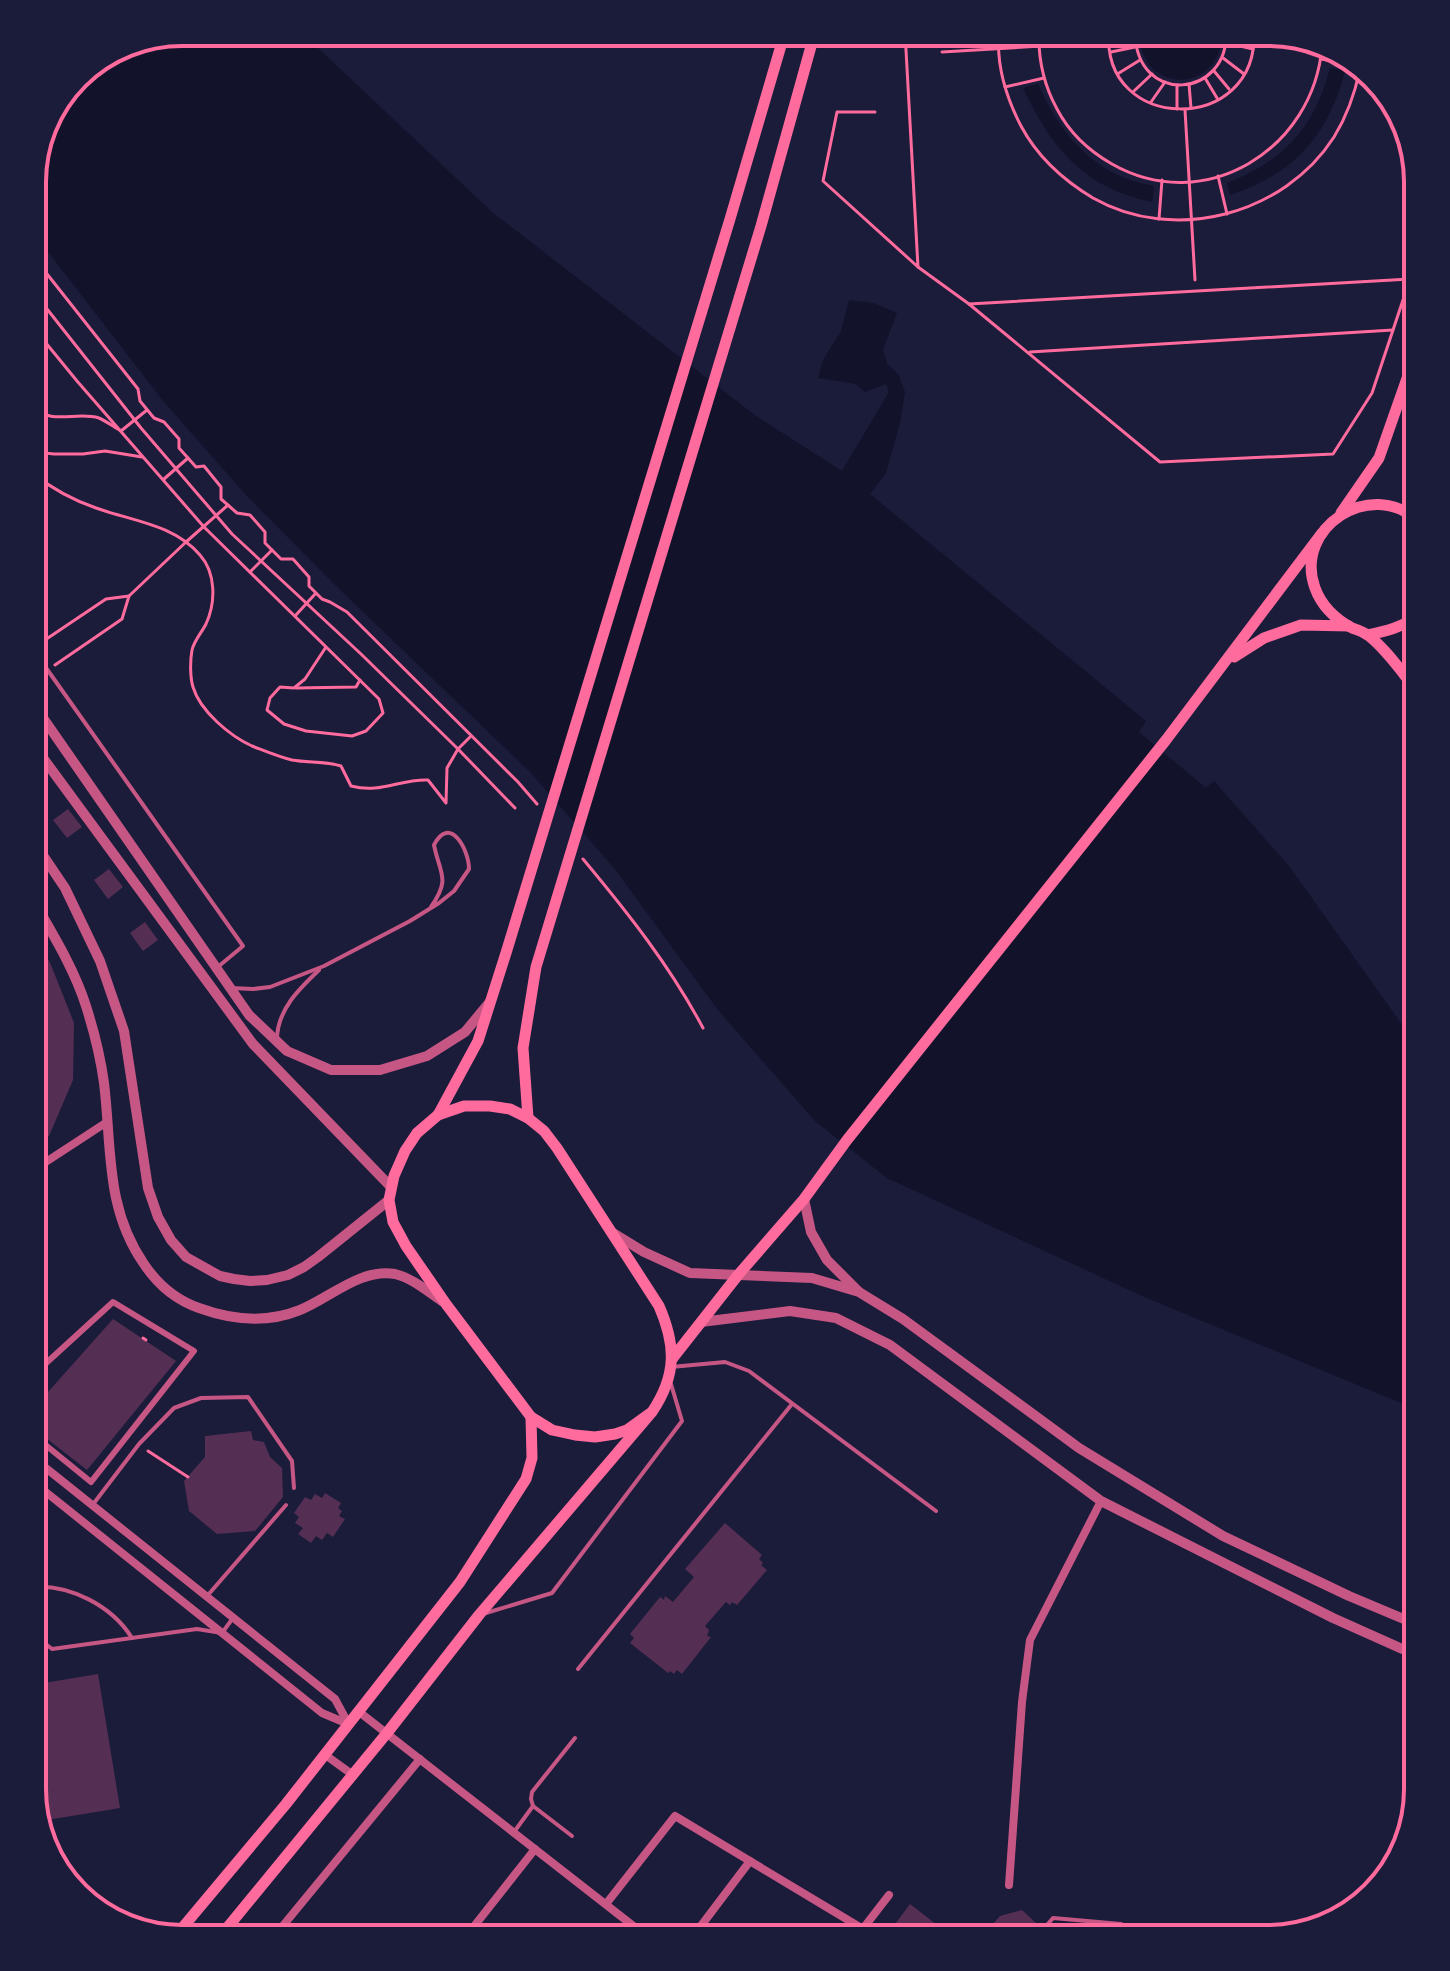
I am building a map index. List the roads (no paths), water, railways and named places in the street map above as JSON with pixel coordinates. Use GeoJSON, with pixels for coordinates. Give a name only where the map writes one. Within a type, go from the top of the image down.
{"type":"FeatureCollection","features":[{"type":"Feature","properties":{"kind":"main road"},"geometry":{"type":"LineString","coordinates":[[652,1412],[627,1430],[595,1437],[552,1430],[531,1417],[406,1246],[393,1222],[390,1193],[405,1151],[417,1133],[438,1115],[478,1041],[781,46]]}},
{"type":"Feature","properties":{"kind":"main road"},"geometry":{"type":"LineString","coordinates":[[528,1118],[523,1048],[536,967],[761,226],[811,46]]}},
{"type":"Feature","properties":{"kind":"main road"},"geometry":{"type":"LineString","coordinates":[[230,1925],[479,1615],[652,1412],[661,1400],[671,1368],[701,1322],[804,1199],[847,1140],[1166,740],[1322,533],[1341,514],[1379,458],[1404,387]]}},
{"type":"Feature","properties":{"kind":"main road"},"geometry":{"type":"LineString","coordinates":[[1341,514],[1359,506],[1378,504],[1404,512]]}},
{"type":"Feature","properties":{"kind":"main road"},"geometry":{"type":"LineString","coordinates":[[1322,533],[1314,550],[1311,568],[1314,586],[1322,603],[1334,617],[1368,635],[1404,676]]}},
{"type":"Feature","properties":{"kind":"main road"},"geometry":{"type":"LineString","coordinates":[[1368,635],[1404,624]]}},
{"type":"Feature","properties":{"kind":"main road"},"geometry":{"type":"LineString","coordinates":[[1226,661],[1264,638],[1301,625],[1349,626]]}},
{"type":"Feature","properties":{"kind":"main road"},"geometry":{"type":"LineString","coordinates":[[438,1115],[464,1106],[510,1109],[544,1131],[659,1306],[666,1324],[671,1368]]}},
{"type":"Feature","properties":{"kind":"main road"},"geometry":{"type":"LineString","coordinates":[[185,1925],[286,1804],[460,1582],[526,1479],[532,1458],[531,1417]]}},
{"type":"Feature","properties":{"kind":"street"},"geometry":{"type":"LineString","coordinates":[[46,722],[249,1015],[287,1051],[331,1070],[380,1070],[427,1056],[465,1032],[490,1002]]}},
{"type":"Feature","properties":{"kind":"street"},"geometry":{"type":"LineString","coordinates":[[46,762],[253,1044],[390,1193],[304,1267],[267,1280],[234,1279],[220,1276],[186,1257],[171,1240],[158,1217],[148,1188],[124,1031],[100,961],[65,888],[46,860]]}},
{"type":"Feature","properties":{"kind":"street"},"geometry":{"type":"LineString","coordinates":[[46,923],[86,1006],[104,1080],[114,1192],[119,1215],[127,1237],[152,1275],[168,1291],[183,1302],[226,1316],[270,1319],[298,1311],[357,1279],[393,1274],[410,1279],[446,1304]]}},
{"type":"Feature","properties":{"kind":"street"},"geometry":{"type":"LineString","coordinates":[[46,1162],[107,1122]]}},
{"type":"Feature","properties":{"kind":"street"},"geometry":{"type":"LineString","coordinates":[[804,1199],[811,1232],[827,1260],[859,1292],[903,1319],[1079,1448],[1223,1536],[1404,1619]]}},
{"type":"Feature","properties":{"kind":"street"},"geometry":{"type":"LineString","coordinates":[[613,1233],[644,1252],[690,1273],[812,1278],[859,1292]]}},
{"type":"Feature","properties":{"kind":"street"},"geometry":{"type":"LineString","coordinates":[[46,1363],[113,1302],[194,1351],[91,1482],[46,1445]]}},
{"type":"Feature","properties":{"kind":"street"},"geometry":{"type":"LineString","coordinates":[[701,1322],[790,1311],[836,1318],[890,1345],[1101,1501],[1333,1618],[1404,1650]]}},
{"type":"Feature","properties":{"kind":"street"},"geometry":{"type":"LineString","coordinates":[[46,1468],[335,1699],[349,1725]]}},
{"type":"Feature","properties":{"kind":"street"},"geometry":{"type":"LineString","coordinates":[[46,1492],[322,1713],[349,1725]]}},
{"type":"Feature","properties":{"kind":"street"},"geometry":{"type":"LineString","coordinates":[[1009,1885],[1022,1702],[1030,1640],[1101,1501]]}},
{"type":"Feature","properties":{"kind":"street"},"geometry":{"type":"LineString","coordinates":[[358,1711],[632,1925]]}},
{"type":"Feature","properties":{"kind":"street"},"geometry":{"type":"LineString","coordinates":[[324,1754],[353,1775]]}},
{"type":"Feature","properties":{"kind":"street"},"geometry":{"type":"LineString","coordinates":[[284,1925],[420,1759]]}},
{"type":"Feature","properties":{"kind":"street"},"geometry":{"type":"LineString","coordinates":[[606,1904],[675,1816],[856,1925]]}},
{"type":"Feature","properties":{"kind":"street"},"geometry":{"type":"LineString","coordinates":[[475,1925],[535,1849]]}},
{"type":"Feature","properties":{"kind":"street"},"geometry":{"type":"LineString","coordinates":[[702,1925],[750,1861]]}},
{"type":"Feature","properties":{"kind":"street"},"geometry":{"type":"LineString","coordinates":[[866,1925],[889,1895]]}},
{"type":"Feature","properties":{"kind":"lane"},"geometry":{"type":"LineString","coordinates":[[46,669],[243,946],[217,968]]}},
{"type":"Feature","properties":{"kind":"lane"},"geometry":{"type":"LineString","coordinates":[[231,988],[270,987],[324,966],[410,921],[431,907],[454,891],[469,869],[466,849],[450,833],[440,836],[434,845],[444,880],[441,894],[431,907]]}},
{"type":"Feature","properties":{"kind":"lane"},"geometry":{"type":"LineString","coordinates":[[277,1041],[279,1023],[289,1001],[324,966]]}},
{"type":"Feature","properties":{"kind":"lane"},"geometry":{"type":"LineString","coordinates":[[479,1615],[552,1593],[682,1421],[671,1368],[725,1362],[749,1371],[936,1511]]}},
{"type":"Feature","properties":{"kind":"lane"},"geometry":{"type":"LineString","coordinates":[[92,1505],[139,1444],[174,1408],[201,1398],[248,1397],[292,1461],[294,1488]]}},
{"type":"Feature","properties":{"kind":"lane"},"geometry":{"type":"LineString","coordinates":[[578,1669],[792,1404]]}},
{"type":"Feature","properties":{"kind":"lane"},"geometry":{"type":"LineString","coordinates":[[207,1597],[286,1505]]}},
{"type":"Feature","properties":{"kind":"lane"},"geometry":{"type":"LineString","coordinates":[[46,1586],[96,1603],[125,1627],[132,1638]]}},
{"type":"Feature","properties":{"kind":"lane"},"geometry":{"type":"LineString","coordinates":[[46,1644],[52,1649],[197,1629],[222,1633],[233,1618]]}},
{"type":"Feature","properties":{"kind":"lane"},"geometry":{"type":"LineString","coordinates":[[514,1832],[533,1806],[532,1792],[575,1738]]}},
{"type":"Feature","properties":{"kind":"lane"},"geometry":{"type":"LineString","coordinates":[[533,1806],[572,1836]]}},
{"type":"Feature","properties":{"kind":"lane"},"geometry":{"type":"LineString","coordinates":[[1047,1925],[1053,1918],[1123,1925]]}}]}
